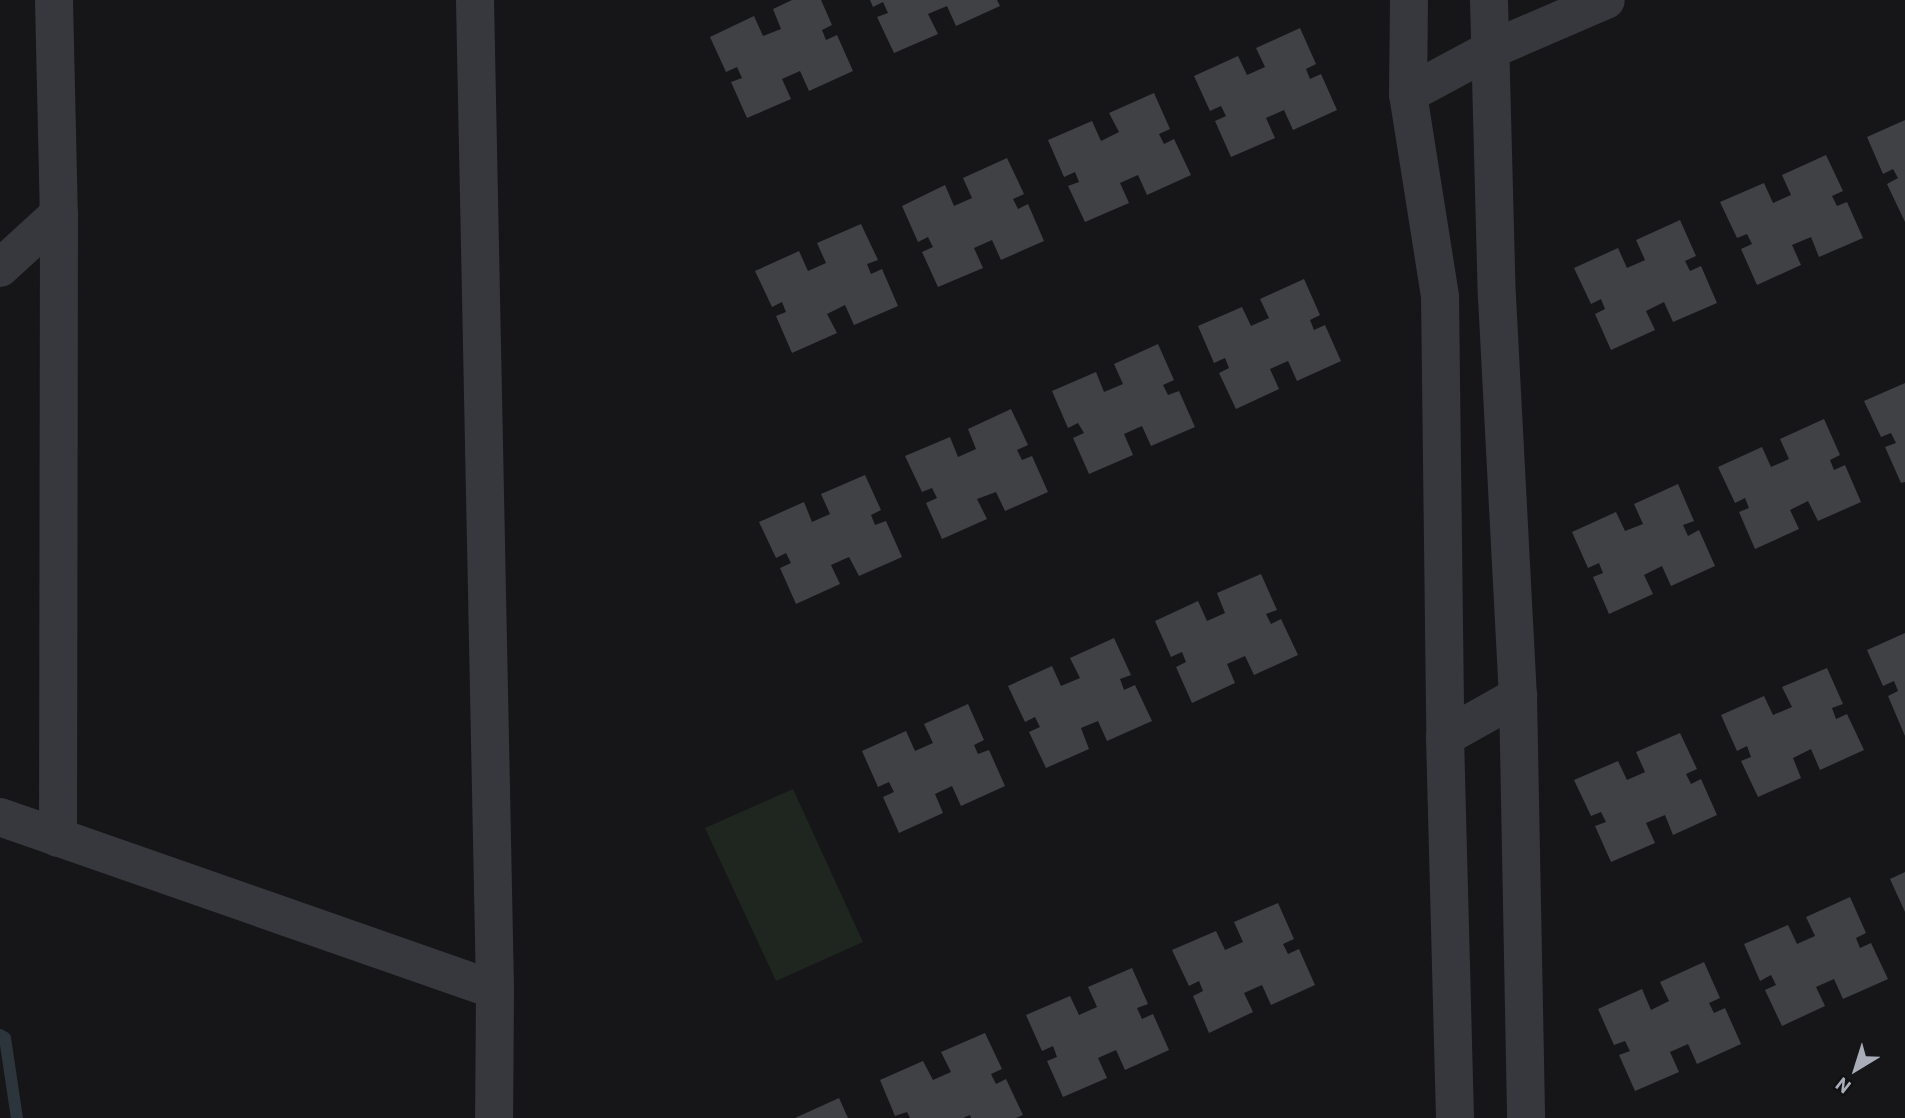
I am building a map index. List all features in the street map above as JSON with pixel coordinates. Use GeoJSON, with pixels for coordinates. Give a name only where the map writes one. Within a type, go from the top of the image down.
{"type":"FeatureCollection","features":[{"type":"Feature","properties":{"kind":"street"},"geometry":{"type":"LineString","coordinates":[[54,0],[59,214],[58,838]]}},
{"type":"Feature","properties":{"kind":"street"},"geometry":{"type":"LineString","coordinates":[[1409,0],[1408,94],[1440,296],[1445,737],[1455,1118]]}},
{"type":"Feature","properties":{"kind":"street"},"geometry":{"type":"LineString","coordinates":[[1489,0],[1497,296],[1518,696],[1526,1118]]}},
{"type":"Feature","properties":{"kind":"street"},"geometry":{"type":"LineString","coordinates":[[1408,94],[1490,50],[1606,0]]}},
{"type":"Feature","properties":{"kind":"street"},"geometry":{"type":"LineString","coordinates":[[481,2],[495,990],[494,1118]]}},
{"type":"Feature","properties":{"kind":"street"},"geometry":{"type":"LineString","coordinates":[[0,268],[59,214]]}},
{"type":"Feature","properties":{"kind":"street"},"geometry":{"type":"LineString","coordinates":[[1445,737],[1518,696]]}},
{"type":"Feature","properties":{"kind":"street"},"geometry":{"type":"LineString","coordinates":[[0,817],[495,990]]}},
{"type":"Feature","properties":{"kind":"shaded area"},"geometry":{"type":"Polygon","coordinates":[[[793,789],[863,942],[776,981],[705,828],[793,789]]]}},
{"type":"Feature","properties":{"kind":"building"},"geometry":{"type":"Polygon","coordinates":[[[792,0],[821,0],[832,25],[822,30],[826,40],[837,35],[853,71],[809,91],[800,71],[782,79],[791,99],[747,118],[731,82],[742,78],[737,67],[726,72],[710,37],[754,16],[763,36],[781,29],[773,9],[792,0]]]}},
{"type":"Feature","properties":{"kind":"building"},"geometry":{"type":"Polygon","coordinates":[[[870,0],[997,0],[1000,6],[956,26],[947,6],[928,14],[938,34],[894,53],[877,17],[888,13],[883,2],[873,7],[870,0]]]}},
{"type":"Feature","properties":{"kind":"building"},"geometry":{"type":"Polygon","coordinates":[[[1300,28],[1316,64],[1306,69],[1310,79],[1321,74],[1337,110],[1293,130],[1284,110],[1266,118],[1275,138],[1231,157],[1215,121],[1226,116],[1221,106],[1210,111],[1194,76],[1238,56],[1247,75],[1265,67],[1256,48],[1300,28]]]}},
{"type":"Feature","properties":{"kind":"building"},"geometry":{"type":"Polygon","coordinates":[[[1154,93],[1170,129],[1159,134],[1164,144],[1174,139],[1191,175],[1147,195],[1138,175],[1120,183],[1129,203],[1085,222],[1068,186],[1079,182],[1075,172],[1064,177],[1048,140],[1092,121],[1101,141],[1119,132],[1109,113],[1154,93]]]}},
{"type":"Feature","properties":{"kind":"building"},"geometry":{"type":"Polygon","coordinates":[[[1905,120],[1905,222],[1887,184],[1898,178],[1893,169],[1883,174],[1867,137],[1905,120]]]}},
{"type":"Feature","properties":{"kind":"building"},"geometry":{"type":"Polygon","coordinates":[[[1826,155],[1843,191],[1832,196],[1837,206],[1847,202],[1863,238],[1819,257],[1811,237],[1792,245],[1801,265],[1757,285],[1741,249],[1752,244],[1747,234],[1737,238],[1720,202],[1764,183],[1773,203],[1791,195],[1782,175],[1826,155]]]}},
{"type":"Feature","properties":{"kind":"building"},"geometry":{"type":"Polygon","coordinates":[[[1007,158],[1024,194],[1013,199],[1018,209],[1028,204],[1044,241],[1001,260],[992,240],[974,248],[983,268],[938,287],[922,252],[933,247],[928,237],[918,242],[902,206],[945,185],[954,206],[972,198],[963,178],[1007,158]]]}},
{"type":"Feature","properties":{"kind":"building"},"geometry":{"type":"Polygon","coordinates":[[[1680,220],[1696,256],[1685,261],[1690,271],[1701,266],[1717,303],[1673,322],[1664,302],[1646,311],[1655,330],[1611,350],[1595,314],[1605,309],[1601,299],[1591,304],[1574,268],[1618,248],[1627,268],[1645,260],[1636,240],[1680,220]]]}},
{"type":"Feature","properties":{"kind":"building"},"geometry":{"type":"Polygon","coordinates":[[[861,224],[878,260],[867,264],[871,274],[882,269],[898,306],[854,325],[845,305],[827,314],[837,333],[792,353],[776,316],[786,312],[782,302],[772,307],[755,271],[799,251],[808,271],[826,263],[817,243],[861,224]]]}},
{"type":"Feature","properties":{"kind":"building"},"geometry":{"type":"Polygon","coordinates":[[[1304,279],[1320,315],[1310,320],[1314,330],[1325,325],[1341,361],[1297,381],[1288,361],[1270,369],[1279,389],[1236,409],[1219,373],[1229,368],[1225,358],[1214,363],[1198,326],[1242,307],[1251,326],[1269,318],[1260,299],[1304,279]]]}},
{"type":"Feature","properties":{"kind":"building"},"geometry":{"type":"Polygon","coordinates":[[[1158,344],[1174,380],[1163,385],[1168,395],[1179,391],[1195,427],[1151,446],[1142,426],[1124,434],[1133,455],[1089,474],[1073,438],[1084,433],[1078,423],[1068,428],[1052,391],[1096,372],[1104,392],[1123,384],[1114,364],[1158,344]]]}},
{"type":"Feature","properties":{"kind":"building"},"geometry":{"type":"Polygon","coordinates":[[[1905,383],[1905,482],[1901,483],[1885,447],[1896,443],[1891,433],[1881,437],[1864,401],[1905,383]]]}},
{"type":"Feature","properties":{"kind":"building"},"geometry":{"type":"Polygon","coordinates":[[[1011,409],[1028,445],[1017,450],[1022,460],[1032,456],[1048,492],[1005,511],[996,492],[977,499],[987,519],[942,539],[926,503],[937,498],[932,488],[922,492],[905,456],[950,437],[958,457],[976,449],[968,429],[1011,409]]]}},
{"type":"Feature","properties":{"kind":"building"},"geometry":{"type":"Polygon","coordinates":[[[1824,419],[1840,455],[1830,460],[1834,470],[1845,465],[1861,502],[1818,521],[1808,501],[1790,510],[1799,529],[1755,549],[1739,512],[1749,508],[1745,498],[1735,503],[1718,467],[1762,447],[1771,467],[1789,459],[1780,439],[1824,419]]]}},
{"type":"Feature","properties":{"kind":"building"},"geometry":{"type":"Polygon","coordinates":[[[865,475],[881,510],[871,515],[875,525],[886,521],[902,557],[859,576],[849,557],[831,565],[840,584],[796,604],[780,568],[791,563],[786,553],[776,558],[759,522],[804,502],[812,522],[830,514],[821,494],[865,475]]]}},
{"type":"Feature","properties":{"kind":"building"},"geometry":{"type":"Polygon","coordinates":[[[1678,484],[1694,521],[1683,525],[1688,536],[1699,530],[1715,566],[1671,586],[1662,566],[1644,575],[1653,594],[1609,614],[1593,577],[1603,573],[1599,563],[1588,568],[1572,532],[1616,512],[1625,531],[1643,524],[1634,504],[1678,484]]]}},
{"type":"Feature","properties":{"kind":"building"},"geometry":{"type":"Polygon","coordinates":[[[1261,574],[1277,610],[1266,614],[1271,624],[1281,619],[1298,655],[1254,675],[1245,656],[1227,664],[1235,683],[1192,703],[1176,667],[1186,662],[1182,652],[1171,657],[1155,621],[1198,601],[1207,621],[1225,613],[1217,593],[1261,574]]]}},
{"type":"Feature","properties":{"kind":"building"},"geometry":{"type":"Polygon","coordinates":[[[1905,633],[1905,736],[1888,696],[1898,691],[1894,681],[1883,686],[1867,650],[1905,633]]]}},
{"type":"Feature","properties":{"kind":"building"},"geometry":{"type":"Polygon","coordinates":[[[1114,638],[1131,675],[1120,679],[1124,690],[1135,685],[1152,721],[1107,741],[1098,721],[1081,728],[1089,749],[1046,768],[1029,732],[1040,727],[1035,717],[1025,722],[1008,686],[1052,666],[1061,686],[1080,678],[1070,658],[1114,638]]]}},
{"type":"Feature","properties":{"kind":"building"},"geometry":{"type":"Polygon","coordinates":[[[1827,668],[1843,704],[1832,708],[1836,719],[1847,714],[1864,750],[1820,770],[1811,749],[1793,758],[1801,778],[1758,797],[1741,761],[1751,757],[1747,746],[1737,751],[1721,715],[1764,696],[1773,715],[1792,707],[1782,687],[1827,668]]]}},
{"type":"Feature","properties":{"kind":"building"},"geometry":{"type":"Polygon","coordinates":[[[968,704],[984,740],[974,745],[978,754],[989,750],[1005,786],[961,806],[952,786],[935,794],[943,813],[899,833],[883,797],[894,792],[889,782],[878,787],[862,751],[906,731],[915,751],[933,743],[924,724],[968,704]]]}},
{"type":"Feature","properties":{"kind":"building"},"geometry":{"type":"Polygon","coordinates":[[[1680,733],[1697,769],[1686,774],[1691,784],[1701,779],[1717,815],[1673,835],[1665,815],[1646,823],[1655,843],[1611,862],[1595,826],[1606,822],[1601,812],[1591,816],[1574,780],[1618,761],[1627,780],[1645,772],[1636,752],[1680,733]]]}},
{"type":"Feature","properties":{"kind":"building"},"geometry":{"type":"Polygon","coordinates":[[[1905,872],[1905,912],[1890,879],[1905,872]]]}},
{"type":"Feature","properties":{"kind":"building"},"geometry":{"type":"Polygon","coordinates":[[[1850,897],[1866,933],[1856,938],[1860,948],[1871,943],[1888,979],[1843,999],[1834,979],[1816,987],[1825,1006],[1782,1026],[1765,990],[1776,985],[1771,975],[1760,981],[1744,944],[1788,925],[1797,944],[1815,936],[1806,917],[1850,897]]]}},
{"type":"Feature","properties":{"kind":"building"},"geometry":{"type":"Polygon","coordinates":[[[1278,903],[1294,939],[1283,944],[1288,954],[1299,949],[1315,985],[1271,1005],[1262,985],[1244,993],[1253,1012],[1209,1033],[1193,996],[1203,991],[1199,981],[1189,986],[1172,950],[1216,931],[1225,950],[1243,942],[1234,922],[1278,903]]]}},
{"type":"Feature","properties":{"kind":"building"},"geometry":{"type":"Polygon","coordinates":[[[1704,962],[1720,998],[1709,1003],[1714,1013],[1725,1008],[1741,1044],[1697,1064],[1688,1044],[1670,1052],[1679,1072],[1635,1091],[1619,1055],[1630,1051],[1625,1041],[1614,1045],[1598,1009],[1642,989],[1651,1010],[1669,1001],[1660,982],[1704,962]]]}},
{"type":"Feature","properties":{"kind":"building"},"geometry":{"type":"Polygon","coordinates":[[[1132,968],[1148,1004],[1137,1008],[1142,1019],[1153,1014],[1169,1050],[1125,1070],[1116,1050],[1098,1058],[1107,1078],[1063,1097],[1047,1061],[1057,1057],[1053,1046],[1042,1051],[1026,1015],[1070,996],[1079,1015],[1097,1007],[1088,987],[1132,968]]]}},
{"type":"Feature","properties":{"kind":"building"},"geometry":{"type":"Polygon","coordinates":[[[985,1033],[1002,1069],[991,1074],[996,1084],[1006,1079],[1023,1115],[1016,1118],[971,1118],[970,1115],[963,1118],[910,1118],[907,1112],[895,1116],[880,1080],[923,1061],[933,1080],[951,1072],[941,1052],[985,1033]]]}},
{"type":"Feature","properties":{"kind":"building"},"geometry":{"type":"Polygon","coordinates":[[[839,1098],[848,1118],[795,1118],[839,1098]]]}},
{"type":"Feature","properties":{"kind":"waterway"},"geometry":{"type":"LineString","coordinates":[[0,1035],[5,1038],[17,1118]]}}]}
